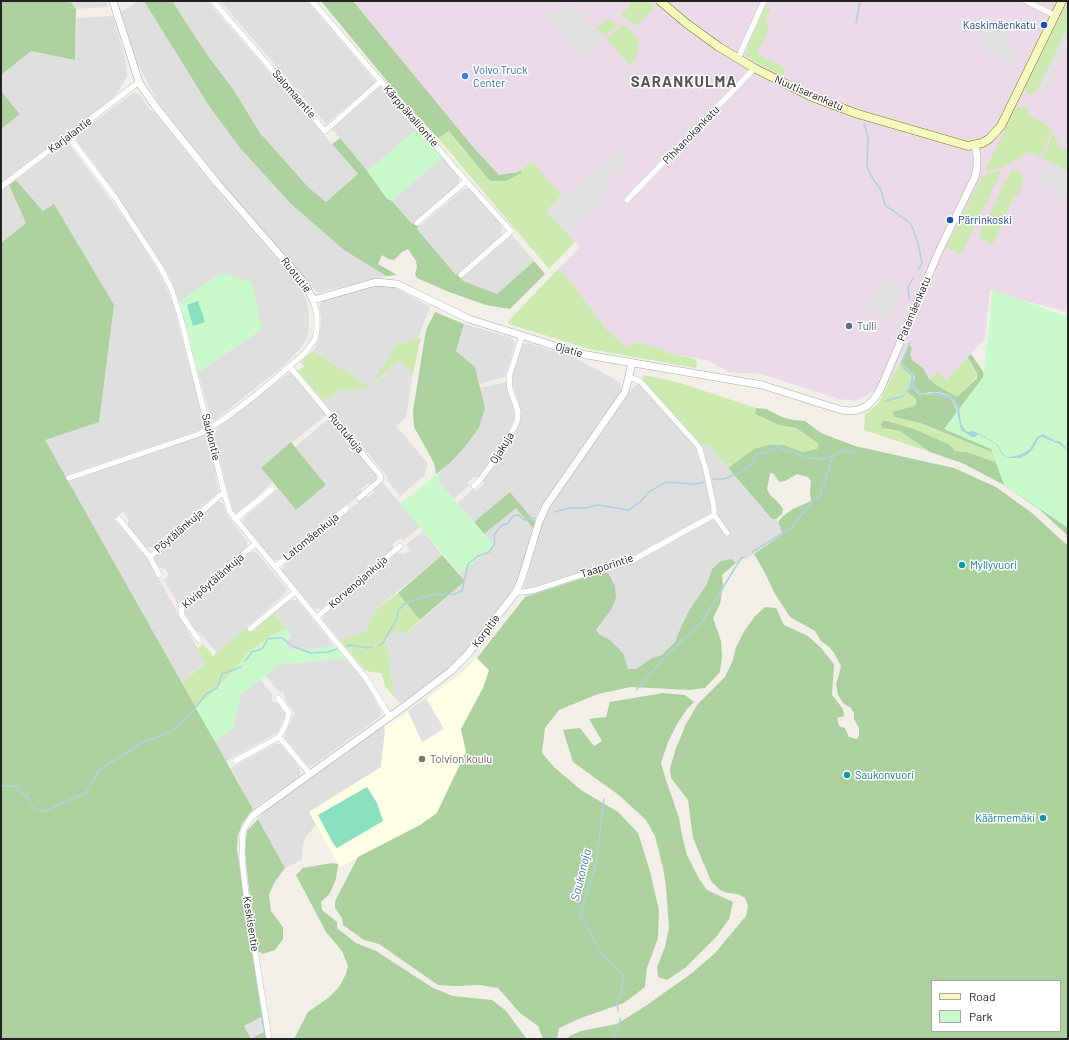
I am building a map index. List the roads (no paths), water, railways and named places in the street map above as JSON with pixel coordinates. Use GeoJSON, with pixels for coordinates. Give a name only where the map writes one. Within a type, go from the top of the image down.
{"type":"FeatureCollection","features":[{"type":"Feature","properties":{"kind":"main road","name":"Nuutisarankatu"},"geometry":{"type":"LineString","coordinates":[[660,1],[703,35],[738,58],[754,68],[812,97],[834,106],[964,145],[975,145]]}},
{"type":"Feature","properties":{"kind":"main road"},"geometry":{"type":"LineString","coordinates":[[975,145],[989,139],[1001,126],[1062,1]]}},
{"type":"Feature","properties":{"kind":"street","name":"Ruotutie"},"geometry":{"type":"LineString","coordinates":[[69,478],[209,429],[256,395],[305,353],[314,339],[317,319],[313,300],[305,284],[215,181],[155,106],[139,82],[113,1]]}},
{"type":"Feature","properties":{"kind":"street","name":"Salomaantie"},"geometry":{"type":"LineString","coordinates":[[213,1],[325,131],[381,81]]}},
{"type":"Feature","properties":{"kind":"street","name":"Kärppäkalliontie"},"geometry":{"type":"LineString","coordinates":[[312,1],[466,181],[511,231],[462,275]]}},
{"type":"Feature","properties":{"kind":"street"},"geometry":{"type":"LineString","coordinates":[[738,58],[764,1]]}},
{"type":"Feature","properties":{"kind":"street"},"geometry":{"type":"LineString","coordinates":[[1026,1],[1054,15]]}},
{"type":"Feature","properties":{"kind":"street","name":"Pihkanokankatu"},"geometry":{"type":"LineString","coordinates":[[627,200],[754,68]]}},
{"type":"Feature","properties":{"kind":"street","name":"Karjalantie"},"geometry":{"type":"LineString","coordinates":[[1,187],[69,137],[139,82]]}},
{"type":"Feature","properties":{"kind":"street","name":"Saukontie"},"geometry":{"type":"LineString","coordinates":[[69,137],[120,205],[159,265],[171,288],[182,319],[230,512],[366,678],[390,716]]}},
{"type":"Feature","properties":{"kind":"street","name":"Patamäenkatu"},"geometry":{"type":"LineString","coordinates":[[632,363],[762,386],[841,410],[858,410],[867,406],[880,390],[939,251],[975,177],[978,167],[975,145]]}},
{"type":"Feature","properties":{"kind":"street"},"geometry":{"type":"LineString","coordinates":[[417,223],[466,181]]}},
{"type":"Feature","properties":{"kind":"street","name":"Ojatie"},"geometry":{"type":"LineString","coordinates":[[313,300],[371,283],[389,282],[405,287],[452,312],[469,319],[587,355],[632,363]]}},
{"type":"Feature","properties":{"kind":"street","name":"Ojakuja"},"geometry":{"type":"LineString","coordinates":[[474,486],[504,447],[517,422],[518,411],[510,389],[509,377],[522,336]]}},
{"type":"Feature","properties":{"kind":"street"},"geometry":{"type":"LineString","coordinates":[[632,363],[629,378],[641,382],[699,447],[706,470],[714,508],[714,515],[727,533]]}},
{"type":"Feature","properties":{"kind":"street","name":"Ruotukuja"},"geometry":{"type":"LineString","coordinates":[[290,367],[380,475],[379,481],[359,498]]}},
{"type":"Feature","properties":{"kind":"street","name":"Korpitie"},"geometry":{"type":"LineString","coordinates":[[256,813],[451,671],[462,661],[516,592],[521,581],[539,522],[546,506],[625,392],[629,378]]}},
{"type":"Feature","properties":{"kind":"street"},"geometry":{"type":"LineString","coordinates":[[235,519],[272,489]]}},
{"type":"Feature","properties":{"kind":"street","name":"Pöytälänkuja"},"geometry":{"type":"LineString","coordinates":[[159,575],[150,557],[224,492]]}},
{"type":"Feature","properties":{"kind":"street","name":"Latomäenkuja"},"geometry":{"type":"LineString","coordinates":[[275,567],[347,508]]}},
{"type":"Feature","properties":{"kind":"street","name":"Taaporintie"},"geometry":{"type":"LineString","coordinates":[[516,592],[535,590],[596,570],[631,561],[714,515]]}},
{"type":"Feature","properties":{"kind":"street"},"geometry":{"type":"LineString","coordinates":[[119,519],[150,557]]}},
{"type":"Feature","properties":{"kind":"street","name":"Kivipöytälänkuja"},"geometry":{"type":"LineString","coordinates":[[199,640],[182,616],[180,610],[181,607],[255,544]]}},
{"type":"Feature","properties":{"kind":"street","name":"Korvenojankuja"},"geometry":{"type":"LineString","coordinates":[[317,617],[400,546]]}},
{"type":"Feature","properties":{"kind":"street"},"geometry":{"type":"LineString","coordinates":[[250,629],[294,592]]}},
{"type":"Feature","properties":{"kind":"street"},"geometry":{"type":"LineString","coordinates":[[235,760],[279,737],[286,724],[289,713],[278,698]]}},
{"type":"Feature","properties":{"kind":"street"},"geometry":{"type":"LineString","coordinates":[[279,737],[310,774]]}},
{"type":"Feature","properties":{"kind":"street","name":"Keskisentie"},"geometry":{"type":"LineString","coordinates":[[256,813],[251,817],[243,831],[242,859],[246,895],[269,1039]]}},
{"type":"Feature","properties":{"kind":"water"},"geometry":{"type":"Polygon","coordinates":[[[910,341],[911,342],[902,363],[914,374],[914,386],[922,394],[936,392],[953,397],[959,407],[961,424],[966,431],[972,431],[980,434],[997,444],[1004,455],[1008,457],[1020,455],[1030,449],[1037,437],[1043,434],[1055,441],[1060,441],[1068,451],[1059,444],[1042,437],[1039,438],[1028,454],[1020,458],[1009,458],[1003,455],[996,444],[978,434],[975,437],[972,437],[961,430],[956,407],[953,401],[948,398],[935,394],[921,395],[910,386],[904,397],[885,402],[885,400],[904,395],[911,380],[911,375],[903,369],[900,363],[910,341]]]}},
{"type":"Feature","properties":{"kind":"waterway"},"geometry":{"type":"LineString","coordinates":[[856,23],[860,1]]}},
{"type":"Feature","properties":{"kind":"waterway"},"geometry":{"type":"LineString","coordinates":[[864,124],[868,137],[867,167],[881,190],[885,205],[910,223],[913,229],[918,243],[922,263],[918,270]]}},
{"type":"Feature","properties":{"kind":"waterway"},"geometry":{"type":"LineString","coordinates":[[909,298],[908,287],[913,278]]}},
{"type":"Feature","properties":{"kind":"waterway"},"geometry":{"type":"LineString","coordinates":[[713,479],[724,479],[742,472],[751,464],[758,453],[765,453],[777,447],[809,458],[822,459],[832,456]]}},
{"type":"Feature","properties":{"kind":"waterway","name":"Saukonoja"},"geometry":{"type":"LineString","coordinates":[[752,552],[791,528],[820,495],[833,456],[841,450],[853,454],[856,449]]}},
{"type":"Feature","properties":{"kind":"waterway"},"geometry":{"type":"LineString","coordinates":[[554,512],[569,508],[586,508],[597,505],[629,510],[640,502],[649,492],[666,482],[695,484],[704,482]]}},
{"type":"Feature","properties":{"kind":"waterway"},"geometry":{"type":"LineString","coordinates":[[379,645],[383,643],[397,618],[398,611],[404,604],[416,599],[433,595],[454,594],[462,591],[468,564],[478,556],[489,552],[495,543],[494,535],[501,526],[508,523],[513,516],[519,515],[524,520],[535,518]]}},
{"type":"Feature","properties":{"kind":"waterway","name":"Saukonoja"},"geometry":{"type":"LineString","coordinates":[[636,690],[663,659],[702,622],[741,558],[744,557]]}},
{"type":"Feature","properties":{"kind":"waterway"},"geometry":{"type":"LineString","coordinates":[[245,661],[252,652],[262,649],[268,639],[273,638],[282,638],[294,647],[311,653],[328,652],[337,649]]}},
{"type":"Feature","properties":{"kind":"waterway"},"geometry":{"type":"LineString","coordinates":[[346,646],[372,647]]}},
{"type":"Feature","properties":{"kind":"waterway"},"geometry":{"type":"LineString","coordinates":[[1,786],[17,786],[18,791],[27,796],[31,805],[37,810],[46,811],[85,794],[99,770],[142,743],[171,732],[192,712],[206,694],[217,688],[222,674],[241,667]]}},
{"type":"Feature","properties":{"kind":"waterway","name":"Saukonoja"},"geometry":{"type":"LineString","coordinates":[[604,799],[596,864],[580,914],[602,954],[623,975],[622,991],[617,1001],[618,1011]]}},
{"type":"Feature","properties":{"kind":"waterway","name":"Saukonoja"},"geometry":{"type":"LineString","coordinates":[[613,1039],[620,1024],[620,1018]]}},
{"type":"Feature","properties":{"kind":"place","name":"Kaskimäenkatu"},"geometry":{"type":"Point","coordinates":[1044,25]}},
{"type":"Feature","properties":{"kind":"place","name":"Volvo Truck Center"},"geometry":{"type":"Point","coordinates":[465,76]}},
{"type":"Feature","properties":{"kind":"place","name":"Pärrinkoski"},"geometry":{"type":"Point","coordinates":[950,220]}},
{"type":"Feature","properties":{"kind":"place","name":"Tulli"},"geometry":{"type":"Point","coordinates":[849,326]}},
{"type":"Feature","properties":{"kind":"place","name":"Myllyvuori"},"geometry":{"type":"Point","coordinates":[962,565]}},
{"type":"Feature","properties":{"kind":"place","name":"Toivion koulu"},"geometry":{"type":"Point","coordinates":[422,759]}},
{"type":"Feature","properties":{"kind":"place","name":"Saukonvuori"},"geometry":{"type":"Point","coordinates":[847,775]}},
{"type":"Feature","properties":{"kind":"place","name":"Käärmemäki"},"geometry":{"type":"Point","coordinates":[1043,818]}},
{"type":"Feature","properties":{"kind":"district","name":"SARANKULMA"},"geometry":{"type":"Point","coordinates":[684,82]}}]}
